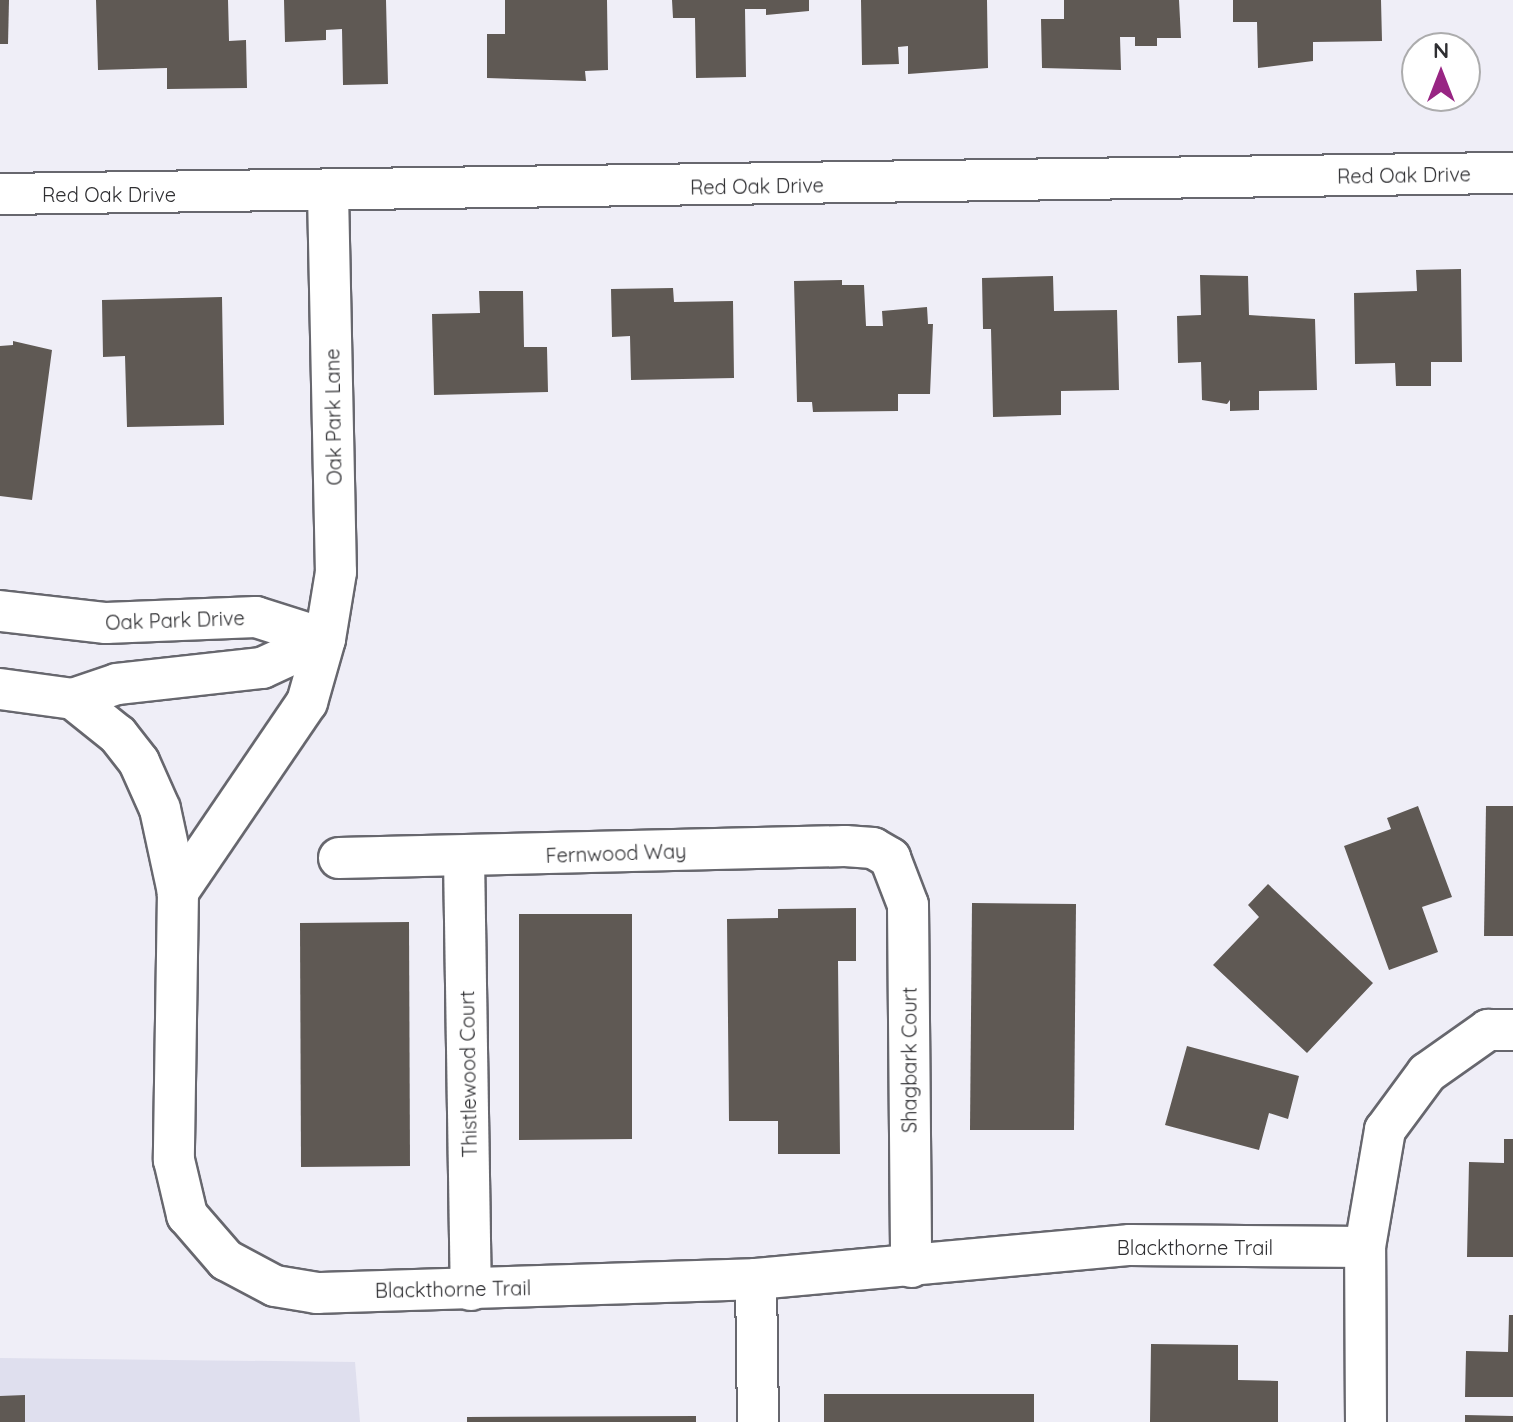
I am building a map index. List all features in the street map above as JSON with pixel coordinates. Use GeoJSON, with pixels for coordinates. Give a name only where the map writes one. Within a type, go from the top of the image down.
{"type":"FeatureCollection","features":[{"type":"Feature","properties":{"kind":"street","name":"Red Oak Drive"},"geometry":{"type":"LineString","coordinates":[[0,194],[328,193],[1513,173]]}},
{"type":"Feature","properties":{"kind":"street","name":"Oak Park Lane"},"geometry":{"type":"LineString","coordinates":[[325,639],[336,572],[328,193]]}},
{"type":"Feature","properties":{"kind":"street","name":"Oak Park Drive"},"geometry":{"type":"LineString","coordinates":[[0,611],[106,623],[256,617],[325,639]]}},
{"type":"Feature","properties":{"kind":"street"},"geometry":{"type":"LineString","coordinates":[[0,689],[73,699],[117,684],[262,668],[325,639]]}},
{"type":"Feature","properties":{"kind":"street"},"geometry":{"type":"LineString","coordinates":[[178,892],[307,702],[325,639]]}},
{"type":"Feature","properties":{"kind":"street"},"geometry":{"type":"LineString","coordinates":[[73,699],[118,735],[139,762],[160,809],[178,892]]}},
{"type":"Feature","properties":{"kind":"street","name":"Fernwood Way"},"geometry":{"type":"LineString","coordinates":[[339,858],[845,846],[873,848],[890,858]]}},
{"type":"Feature","properties":{"kind":"street","name":"Thistlewood Court"},"geometry":{"type":"LineString","coordinates":[[464,857],[471,1290]]}},
{"type":"Feature","properties":{"kind":"street","name":"Shagbark Court"},"geometry":{"type":"LineString","coordinates":[[890,858],[908,905],[911,1267]]}},
{"type":"Feature","properties":{"kind":"street","name":"Blackthorne Trail"},"geometry":{"type":"LineString","coordinates":[[178,892],[174,1160],[187,1215],[226,1260],[275,1286],[317,1293],[471,1290],[756,1279],[1130,1245],[1365,1247]]}},
{"type":"Feature","properties":{"kind":"street"},"geometry":{"type":"LineString","coordinates":[[1366,1422],[1365,1247],[1385,1130],[1427,1073],[1488,1030],[1513,1030]]}},
{"type":"Feature","properties":{"kind":"street"},"geometry":{"type":"LineString","coordinates":[[756,1279],[758,1422]]}},
{"type":"Feature","properties":{"kind":"shaded area"},"geometry":{"type":"Polygon","coordinates":[[[0,1358],[355,1362],[360,1422],[0,1422],[0,1358]]]}},
{"type":"Feature","properties":{"kind":"building"},"geometry":{"type":"Polygon","coordinates":[[[0,0],[9,0],[8,44],[0,44],[0,0]]]}},
{"type":"Feature","properties":{"kind":"building"},"geometry":{"type":"Polygon","coordinates":[[[96,0],[228,0],[229,41],[246,40],[247,88],[167,89],[167,68],[98,70],[96,0]]]}},
{"type":"Feature","properties":{"kind":"building"},"geometry":{"type":"Polygon","coordinates":[[[284,0],[386,0],[388,84],[343,85],[342,29],[326,30],[326,40],[285,42],[284,0]]]}},
{"type":"Feature","properties":{"kind":"building"},"geometry":{"type":"Polygon","coordinates":[[[505,0],[607,0],[608,70],[585,71],[586,81],[487,78],[487,34],[505,34],[505,0]]]}},
{"type":"Feature","properties":{"kind":"building"},"geometry":{"type":"Polygon","coordinates":[[[672,0],[809,0],[809,11],[766,15],[766,9],[745,9],[746,77],[696,78],[695,18],[673,18],[672,0]]]}},
{"type":"Feature","properties":{"kind":"building"},"geometry":{"type":"Polygon","coordinates":[[[861,0],[987,0],[988,68],[908,74],[908,46],[898,47],[899,64],[862,65],[861,0]]]}},
{"type":"Feature","properties":{"kind":"building"},"geometry":{"type":"Polygon","coordinates":[[[1064,0],[1179,0],[1181,38],[1157,38],[1157,46],[1135,46],[1135,37],[1120,37],[1121,70],[1042,68],[1041,19],[1064,19],[1064,0]]]}},
{"type":"Feature","properties":{"kind":"building"},"geometry":{"type":"Polygon","coordinates":[[[1233,0],[1381,0],[1382,41],[1313,42],[1313,61],[1258,68],[1257,22],[1233,22],[1233,0]]]}},
{"type":"Feature","properties":{"kind":"building"},"geometry":{"type":"Polygon","coordinates":[[[1461,269],[1462,362],[1431,362],[1431,386],[1396,386],[1395,363],[1355,364],[1354,293],[1417,291],[1416,270],[1461,269]]]}},
{"type":"Feature","properties":{"kind":"building"},"geometry":{"type":"Polygon","coordinates":[[[1200,275],[1248,276],[1249,315],[1315,319],[1317,390],[1259,391],[1259,410],[1230,411],[1230,400],[1227,404],[1202,400],[1201,362],[1178,363],[1177,316],[1201,315],[1200,275]]]}},
{"type":"Feature","properties":{"kind":"building"},"geometry":{"type":"Polygon","coordinates":[[[1053,276],[1054,311],[1117,310],[1119,390],[1061,391],[1061,415],[993,417],[991,329],[983,329],[982,278],[1053,276]]]}},
{"type":"Feature","properties":{"kind":"building"},"geometry":{"type":"Polygon","coordinates":[[[842,280],[842,285],[864,285],[866,326],[883,326],[882,311],[927,307],[928,324],[933,324],[930,394],[898,394],[898,411],[813,412],[812,402],[797,402],[794,281],[842,280]]]}},
{"type":"Feature","properties":{"kind":"building"},"geometry":{"type":"Polygon","coordinates":[[[673,288],[674,302],[733,301],[734,378],[631,380],[630,336],[612,337],[611,289],[673,288]]]}},
{"type":"Feature","properties":{"kind":"building"},"geometry":{"type":"Polygon","coordinates":[[[479,291],[523,291],[524,347],[547,347],[548,392],[434,395],[432,314],[480,313],[479,291]]]}},
{"type":"Feature","properties":{"kind":"building"},"geometry":{"type":"Polygon","coordinates":[[[222,297],[224,425],[127,427],[125,356],[103,357],[102,300],[222,297]]]}},
{"type":"Feature","properties":{"kind":"building"},"geometry":{"type":"Polygon","coordinates":[[[13,341],[52,350],[32,500],[0,496],[0,346],[13,345],[13,341]]]}},
{"type":"Feature","properties":{"kind":"building"},"geometry":{"type":"Polygon","coordinates":[[[1418,806],[1452,897],[1422,907],[1438,952],[1389,970],[1344,846],[1391,829],[1387,818],[1418,806]]]}},
{"type":"Feature","properties":{"kind":"building"},"geometry":{"type":"Polygon","coordinates":[[[1486,806],[1513,806],[1513,936],[1484,936],[1486,806]]]}},
{"type":"Feature","properties":{"kind":"building"},"geometry":{"type":"Polygon","coordinates":[[[1268,884],[1373,983],[1307,1053],[1213,965],[1259,917],[1248,905],[1268,884]]]}},
{"type":"Feature","properties":{"kind":"building"},"geometry":{"type":"Polygon","coordinates":[[[972,903],[1076,904],[1074,1130],[970,1130],[972,903]]]}},
{"type":"Feature","properties":{"kind":"building"},"geometry":{"type":"Polygon","coordinates":[[[856,908],[856,961],[838,961],[840,1154],[778,1154],[778,1121],[729,1121],[727,919],[778,918],[778,909],[856,908]]]}},
{"type":"Feature","properties":{"kind":"building"},"geometry":{"type":"Polygon","coordinates":[[[519,914],[632,914],[632,1139],[519,1140],[519,914]]]}},
{"type":"Feature","properties":{"kind":"building"},"geometry":{"type":"Polygon","coordinates":[[[409,922],[410,1166],[301,1167],[300,923],[409,922]]]}},
{"type":"Feature","properties":{"kind":"building"},"geometry":{"type":"Polygon","coordinates":[[[1187,1046],[1299,1076],[1288,1119],[1269,1113],[1259,1150],[1165,1125],[1187,1046]]]}},
{"type":"Feature","properties":{"kind":"building"},"geometry":{"type":"Polygon","coordinates":[[[1504,1139],[1513,1139],[1513,1257],[1467,1257],[1469,1162],[1504,1163],[1504,1139]]]}},
{"type":"Feature","properties":{"kind":"building"},"geometry":{"type":"Polygon","coordinates":[[[1509,1315],[1513,1315],[1513,1397],[1465,1397],[1466,1351],[1508,1352],[1509,1315]]]}},
{"type":"Feature","properties":{"kind":"building"},"geometry":{"type":"Polygon","coordinates":[[[1151,1344],[1238,1345],[1238,1380],[1278,1381],[1278,1422],[1150,1422],[1151,1344]]]}},
{"type":"Feature","properties":{"kind":"building"},"geometry":{"type":"Polygon","coordinates":[[[824,1394],[1034,1394],[1034,1422],[824,1422],[824,1394]]]}},
{"type":"Feature","properties":{"kind":"building"},"geometry":{"type":"Polygon","coordinates":[[[25,1395],[25,1422],[0,1422],[0,1396],[25,1395]]]}},
{"type":"Feature","properties":{"kind":"building"},"geometry":{"type":"Polygon","coordinates":[[[1465,1415],[1513,1416],[1513,1422],[1465,1422],[1465,1415]]]}},
{"type":"Feature","properties":{"kind":"building"},"geometry":{"type":"Polygon","coordinates":[[[696,1416],[696,1422],[467,1422],[467,1417],[696,1416]]]}}]}
